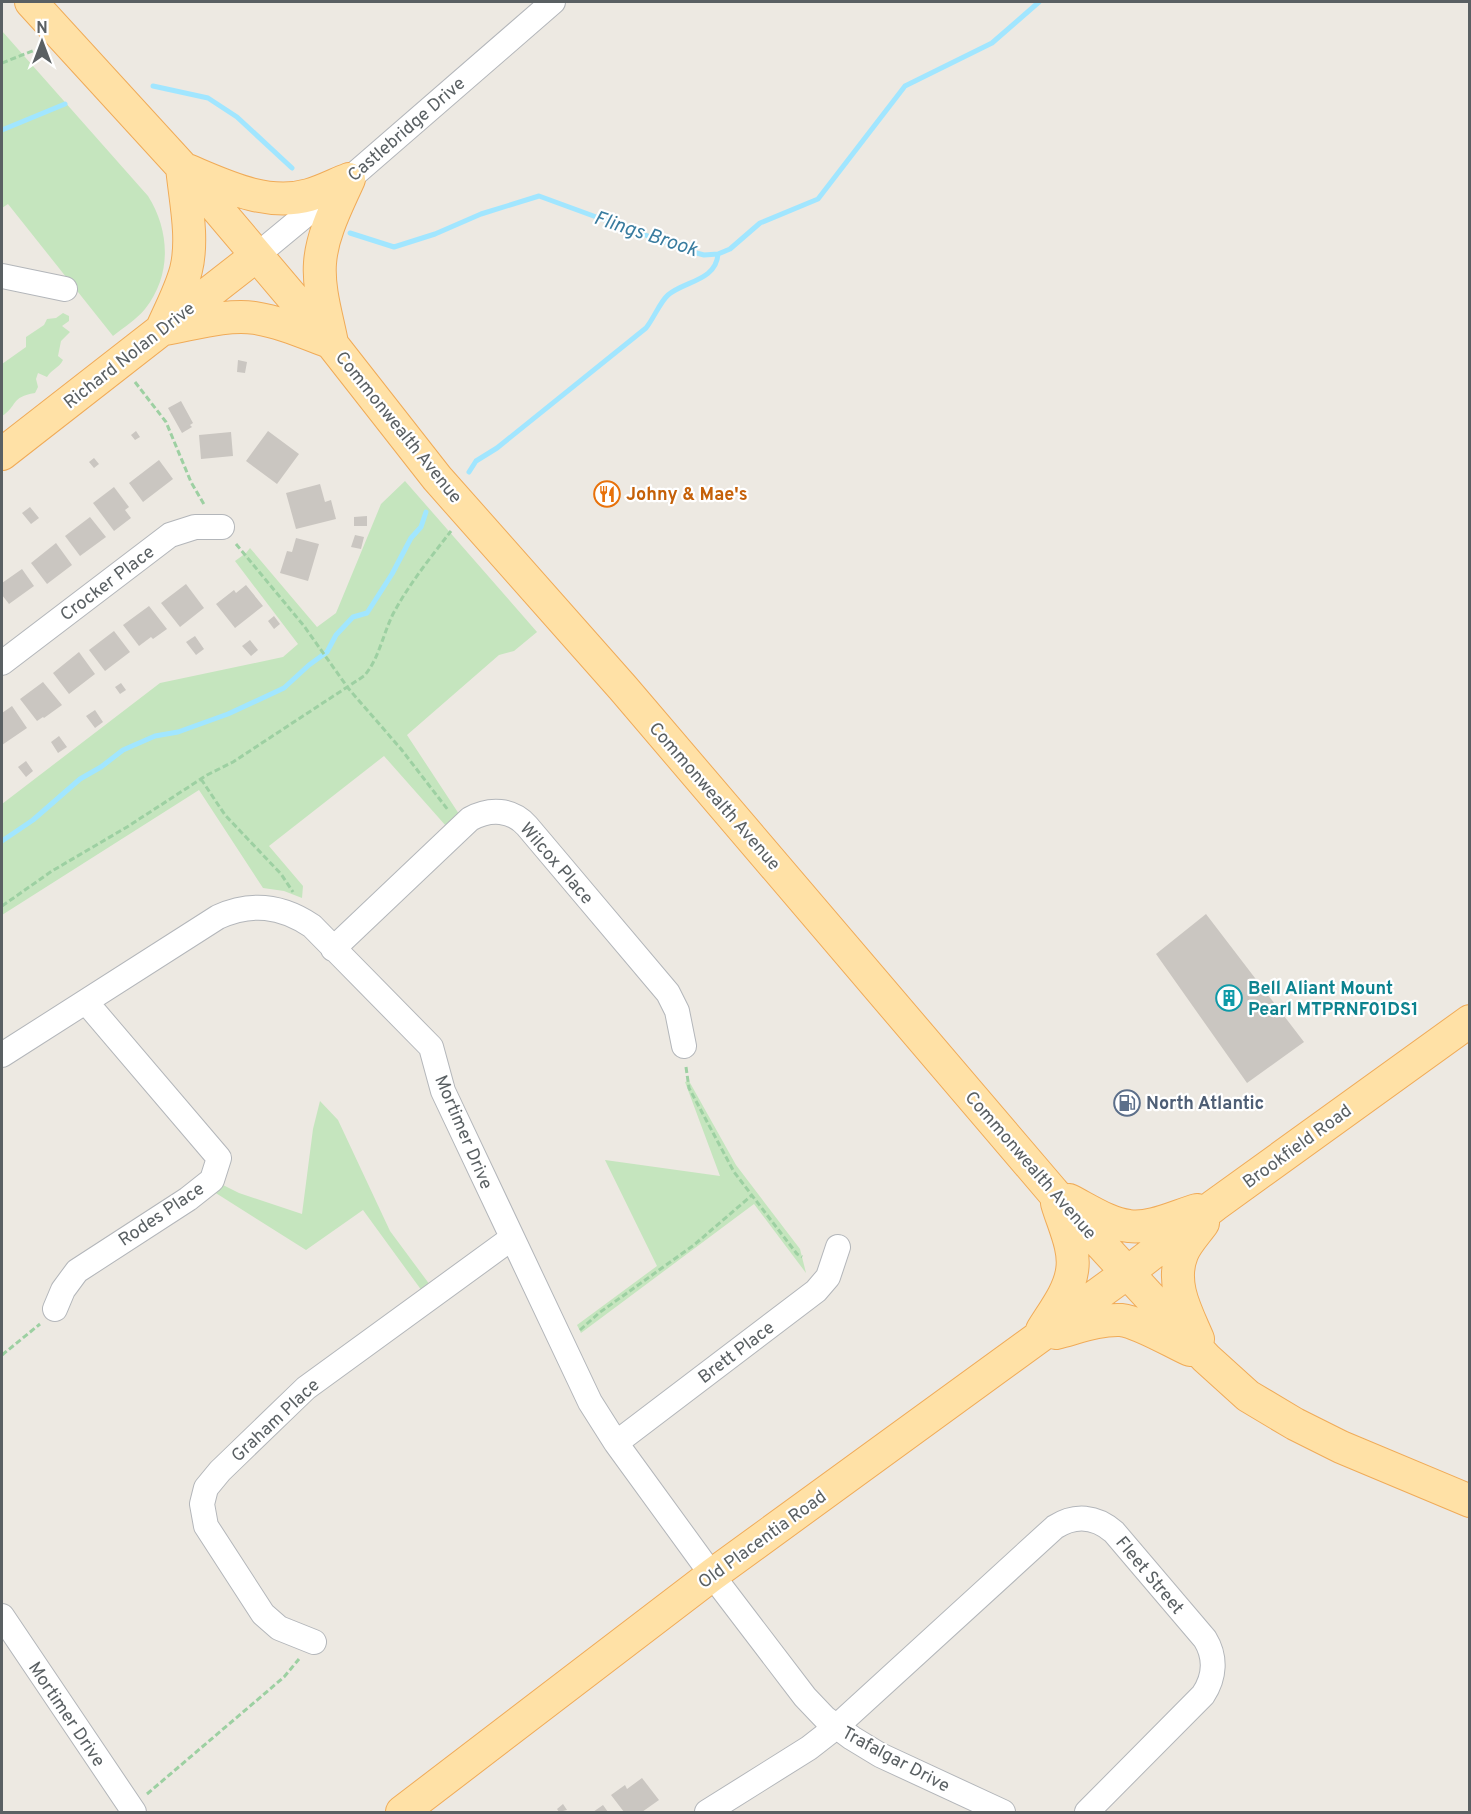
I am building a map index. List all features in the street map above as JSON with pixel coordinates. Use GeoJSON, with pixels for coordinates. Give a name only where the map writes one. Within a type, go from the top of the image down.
{"type":"FeatureCollection","features":[{"type":"Feature","properties":{"kind":"main road","name":"Commonwealth Avenue"},"geometry":{"type":"LineString","coordinates":[[31,2],[182,167],[332,344],[437,478],[631,697],[1053,1192],[1206,1358],[1248,1396],[1295,1424],[1341,1447],[1470,1501]]}},
{"type":"Feature","properties":{"kind":"main road"},"geometry":{"type":"LineString","coordinates":[[161,330],[186,269],[188,237],[182,167],[222,185],[253,195],[274,198],[310,195],[349,179]]}},
{"type":"Feature","properties":{"kind":"main road"},"geometry":{"type":"LineString","coordinates":[[332,344],[322,294],[320,266],[322,247],[328,228],[349,179]]}},
{"type":"Feature","properties":{"kind":"main road","name":"Richard Nolan Drive"},"geometry":{"type":"LineString","coordinates":[[2,454],[256,255]]}},
{"type":"Feature","properties":{"kind":"main road"},"geometry":{"type":"LineString","coordinates":[[161,330],[230,318],[252,318],[276,322],[332,344]]}},
{"type":"Feature","properties":{"kind":"main road","name":"Brookfield Road"},"geometry":{"type":"LineString","coordinates":[[1127,1273],[1215,1205],[1470,1021]]}},
{"type":"Feature","properties":{"kind":"main road"},"geometry":{"type":"LineString","coordinates":[[1053,1192],[1129,1226],[1154,1223],[1215,1205]]}},
{"type":"Feature","properties":{"kind":"main road"},"geometry":{"type":"LineString","coordinates":[[1038,1338],[1068,1283],[1072,1270],[1069,1240],[1053,1192]]}},
{"type":"Feature","properties":{"kind":"main road"},"geometry":{"type":"LineString","coordinates":[[1206,1358],[1179,1293],[1179,1266],[1182,1253],[1215,1205]]}},
{"type":"Feature","properties":{"kind":"main road","name":"Old Placentia Road"},"geometry":{"type":"LineString","coordinates":[[402,1812],[712,1575],[1127,1273]]}},
{"type":"Feature","properties":{"kind":"main road"},"geometry":{"type":"LineString","coordinates":[[1038,1338],[1096,1323],[1121,1320],[1206,1358]]}},
{"type":"Feature","properties":{"kind":"street","name":"Castlebridge Drive"},"geometry":{"type":"LineString","coordinates":[[256,255],[349,179],[553,2]]}},
{"type":"Feature","properties":{"kind":"street"},"geometry":{"type":"LineString","coordinates":[[2,276],[64,289]]}},
{"type":"Feature","properties":{"kind":"street","name":"Crocker Place"},"geometry":{"type":"LineString","coordinates":[[2,663],[170,535],[195,527],[222,527]]}},
{"type":"Feature","properties":{"kind":"street","name":"Wilcox Place"},"geometry":{"type":"LineString","coordinates":[[333,949],[470,819],[486,812],[503,812],[521,819],[668,993],[677,1011],[684,1046]]}},
{"type":"Feature","properties":{"kind":"street","name":"Mortimer Drive"},"geometry":{"type":"LineString","coordinates":[[2,1055],[218,917],[230,912],[266,907],[291,914],[312,926],[431,1047],[443,1091],[590,1402],[616,1443],[712,1575]]}},
{"type":"Feature","properties":{"kind":"street","name":"Rodes Place"},"geometry":{"type":"LineString","coordinates":[[55,1309],[63,1290],[77,1271],[188,1199],[212,1180],[219,1158],[87,1002]]}},
{"type":"Feature","properties":{"kind":"street","name":"Graham Place"},"geometry":{"type":"LineString","coordinates":[[314,1642],[279,1628],[263,1614],[206,1526],[202,1504],[206,1488],[220,1471],[306,1388],[512,1238]]}},
{"type":"Feature","properties":{"kind":"street","name":"Brett Place"},"geometry":{"type":"LineString","coordinates":[[616,1443],[816,1291],[828,1277],[838,1247]]}},
{"type":"Feature","properties":{"kind":"street","name":"Fleet Street"},"geometry":{"type":"LineString","coordinates":[[707,1812],[809,1748],[836,1727],[1055,1527],[1069,1520],[1086,1518],[1114,1532],[1205,1639],[1211,1653],[1213,1668],[1210,1682],[1203,1695],[1087,1812]]}},
{"type":"Feature","properties":{"kind":"street","name":"Trafalgar Drive"},"geometry":{"type":"LineString","coordinates":[[712,1575],[805,1697],[836,1727],[880,1755],[1003,1812]]}},
{"type":"Feature","properties":{"kind":"street","name":"Mortimer Drive"},"geometry":{"type":"LineString","coordinates":[[2,1616],[133,1812]]}},
{"type":"Feature","properties":{"kind":"path"},"geometry":{"type":"LineString","coordinates":[[2,63],[34,50]]}},
{"type":"Feature","properties":{"kind":"path"},"geometry":{"type":"LineString","coordinates":[[133,378],[166,422],[199,499],[317,645],[348,688],[401,749],[462,827]]}},
{"type":"Feature","properties":{"kind":"path"},"geometry":{"type":"LineString","coordinates":[[2,906],[52,871],[127,827],[201,779],[233,762],[348,688],[368,671],[404,596],[452,531]]}},
{"type":"Feature","properties":{"kind":"path"},"geometry":{"type":"LineString","coordinates":[[201,779],[225,815],[290,885],[296,897],[291,914]]}},
{"type":"Feature","properties":{"kind":"path"},"geometry":{"type":"LineString","coordinates":[[684,1046],[689,1088],[734,1172],[796,1254],[802,1257]]}},
{"type":"Feature","properties":{"kind":"path"},"geometry":{"type":"LineString","coordinates":[[562,1342],[694,1245],[751,1196]]}},
{"type":"Feature","properties":{"kind":"path"},"geometry":{"type":"LineString","coordinates":[[2,1355],[55,1309]]}},
{"type":"Feature","properties":{"kind":"path"},"geometry":{"type":"LineString","coordinates":[[133,1812],[141,1800],[284,1677],[314,1642]]}},
{"type":"Feature","properties":{"kind":"green space"},"geometry":{"type":"Polygon","coordinates":[[[2,31],[148,196],[161,224],[164,238],[164,268],[154,296],[134,320],[113,336],[8,204],[2,208],[2,31]]]}},
{"type":"Feature","properties":{"kind":"green space"},"geometry":{"type":"Polygon","coordinates":[[[63,313],[69,316],[69,321],[62,326],[70,332],[61,341],[58,356],[63,360],[47,377],[38,373],[36,379],[38,387],[35,393],[18,399],[2,416],[2,364],[26,347],[26,337],[44,325],[47,319],[56,318],[63,313]]]}},
{"type":"Feature","properties":{"kind":"green space"},"geometry":{"type":"Polygon","coordinates":[[[405,481],[537,632],[514,651],[499,655],[407,735],[459,814],[446,826],[384,756],[269,846],[303,886],[302,898],[284,891],[263,888],[199,790],[2,915],[2,804],[160,683],[283,657],[298,644],[235,561],[250,548],[317,627],[336,613],[381,504],[405,481]]]}},
{"type":"Feature","properties":{"kind":"green space"},"geometry":{"type":"Polygon","coordinates":[[[689,1081],[736,1165],[800,1249],[806,1273],[754,1204],[581,1333],[577,1325],[657,1266],[605,1160],[720,1176],[685,1082],[689,1081]]]}},
{"type":"Feature","properties":{"kind":"green space"},"geometry":{"type":"Polygon","coordinates":[[[320,1101],[338,1120],[390,1231],[430,1285],[422,1291],[363,1210],[306,1250],[211,1190],[215,1181],[239,1193],[302,1214],[313,1129],[320,1101]]]}},
{"type":"Feature","properties":{"kind":"building"},"geometry":{"type":"Polygon","coordinates":[[[238,360],[247,362],[245,373],[237,372],[238,360]]]}},
{"type":"Feature","properties":{"kind":"building"},"geometry":{"type":"Polygon","coordinates":[[[181,401],[193,423],[190,425],[192,427],[182,433],[168,408],[181,401]]]}},
{"type":"Feature","properties":{"kind":"building"},"geometry":{"type":"Polygon","coordinates":[[[136,431],[140,437],[135,440],[131,435],[136,431]]]}},
{"type":"Feature","properties":{"kind":"building"},"geometry":{"type":"Polygon","coordinates":[[[268,431],[299,454],[277,484],[246,461],[268,431]]]}},
{"type":"Feature","properties":{"kind":"building"},"geometry":{"type":"Polygon","coordinates":[[[231,432],[233,456],[201,459],[199,435],[231,432]]]}},
{"type":"Feature","properties":{"kind":"building"},"geometry":{"type":"Polygon","coordinates":[[[94,458],[99,464],[94,468],[89,462],[94,458]]]}},
{"type":"Feature","properties":{"kind":"building"},"geometry":{"type":"Polygon","coordinates":[[[159,460],[173,479],[143,502],[129,483],[159,460]]]}},
{"type":"Feature","properties":{"kind":"building"},"geometry":{"type":"Polygon","coordinates":[[[320,484],[325,502],[331,500],[336,519],[296,529],[286,493],[320,484]]]}},
{"type":"Feature","properties":{"kind":"building"},"geometry":{"type":"Polygon","coordinates":[[[114,487],[129,507],[125,510],[131,518],[114,531],[93,503],[114,487]]]}},
{"type":"Feature","properties":{"kind":"building"},"geometry":{"type":"Polygon","coordinates":[[[30,507],[39,518],[31,524],[22,513],[30,507]]]}},
{"type":"Feature","properties":{"kind":"building"},"geometry":{"type":"Polygon","coordinates":[[[367,516],[367,526],[354,526],[354,517],[367,516]]]}},
{"type":"Feature","properties":{"kind":"building"},"geometry":{"type":"Polygon","coordinates":[[[90,517],[106,537],[80,556],[65,536],[90,517]]]}},
{"type":"Feature","properties":{"kind":"building"},"geometry":{"type":"Polygon","coordinates":[[[355,535],[364,537],[361,549],[351,547],[355,535]]]}},
{"type":"Feature","properties":{"kind":"building"},"geometry":{"type":"Polygon","coordinates":[[[296,538],[319,544],[308,581],[280,573],[287,551],[292,552],[296,538]]]}},
{"type":"Feature","properties":{"kind":"building"},"geometry":{"type":"Polygon","coordinates":[[[56,543],[72,565],[47,584],[31,563],[56,543]]]}},
{"type":"Feature","properties":{"kind":"building"},"geometry":{"type":"Polygon","coordinates":[[[22,569],[34,586],[9,604],[2,595],[2,583],[22,569]]]}},
{"type":"Feature","properties":{"kind":"building"},"geometry":{"type":"Polygon","coordinates":[[[186,584],[204,608],[180,627],[161,603],[186,584]]]}},
{"type":"Feature","properties":{"kind":"building"},"geometry":{"type":"Polygon","coordinates":[[[246,585],[263,606],[235,628],[216,604],[234,590],[236,593],[246,585]]]}},
{"type":"Feature","properties":{"kind":"building"},"geometry":{"type":"Polygon","coordinates":[[[149,606],[167,629],[139,646],[123,625],[149,606]]]}},
{"type":"Feature","properties":{"kind":"building"},"geometry":{"type":"Polygon","coordinates":[[[274,616],[280,624],[274,629],[268,621],[274,616]]]}},
{"type":"Feature","properties":{"kind":"building"},"geometry":{"type":"Polygon","coordinates":[[[114,631],[130,652],[105,671],[89,650],[114,631]]]}},
{"type":"Feature","properties":{"kind":"building"},"geometry":{"type":"Polygon","coordinates":[[[195,636],[204,649],[196,655],[186,642],[195,636]]]}},
{"type":"Feature","properties":{"kind":"building"},"geometry":{"type":"Polygon","coordinates":[[[250,640],[258,650],[251,656],[242,646],[250,640]]]}},
{"type":"Feature","properties":{"kind":"building"},"geometry":{"type":"Polygon","coordinates":[[[79,652],[95,674],[69,694],[53,673],[79,652]]]}},
{"type":"Feature","properties":{"kind":"building"},"geometry":{"type":"Polygon","coordinates":[[[43,682],[62,705],[37,721],[20,699],[43,682]]]}},
{"type":"Feature","properties":{"kind":"building"},"geometry":{"type":"Polygon","coordinates":[[[121,683],[126,690],[120,694],[115,687],[121,683]]]}},
{"type":"Feature","properties":{"kind":"building"},"geometry":{"type":"Polygon","coordinates":[[[12,706],[27,728],[2,745],[2,713],[12,706]]]}},
{"type":"Feature","properties":{"kind":"building"},"geometry":{"type":"Polygon","coordinates":[[[95,710],[103,722],[95,728],[86,716],[95,710]]]}},
{"type":"Feature","properties":{"kind":"building"},"geometry":{"type":"Polygon","coordinates":[[[59,736],[67,747],[58,753],[51,742],[59,736]]]}},
{"type":"Feature","properties":{"kind":"building"},"geometry":{"type":"Polygon","coordinates":[[[26,761],[33,771],[26,777],[18,767],[26,761]]]}},
{"type":"Feature","properties":{"kind":"building","name":"Bell Aliant Mount Pearl MTPRNF01DS1"},"geometry":{"type":"Polygon","coordinates":[[[1206,914],[1304,1042],[1247,1083],[1156,954],[1206,914]]]}},
{"type":"Feature","properties":{"kind":"building"},"geometry":{"type":"Polygon","coordinates":[[[642,1778],[659,1800],[642,1812],[624,1812],[611,1795],[625,1785],[627,1789],[642,1778]]]}},
{"type":"Feature","properties":{"kind":"building"},"geometry":{"type":"Polygon","coordinates":[[[563,1804],[567,1810],[559,1812],[557,1809],[563,1804]]]}},
{"type":"Feature","properties":{"kind":"building"},"geometry":{"type":"Polygon","coordinates":[[[603,1805],[608,1812],[593,1812],[603,1805]]]}},
{"type":"Feature","properties":{"kind":"waterway","name":"Flings Brook"},"geometry":{"type":"LineString","coordinates":[[350,233],[394,247],[435,234],[481,214],[539,196],[689,251],[704,255],[718,254],[730,249],[760,223],[818,199],[905,86],[992,43],[1039,2]]}},
{"type":"Feature","properties":{"kind":"waterway"},"geometry":{"type":"LineString","coordinates":[[153,86],[208,98],[237,117],[292,168]]}},
{"type":"Feature","properties":{"kind":"waterway"},"geometry":{"type":"LineString","coordinates":[[2,130],[65,104]]}},
{"type":"Feature","properties":{"kind":"waterway"},"geometry":{"type":"LineString","coordinates":[[469,472],[476,461],[497,448],[646,328],[668,295],[706,275],[712,270],[718,254]]}},
{"type":"Feature","properties":{"kind":"waterway"},"geometry":{"type":"LineString","coordinates":[[2,841],[33,820],[80,779],[123,750],[155,736],[178,732],[228,714],[284,688],[327,652],[336,635],[353,617],[367,613],[392,574],[411,538],[421,527],[426,512]]}},
{"type":"Feature","properties":{"kind":"place","name":"Johny & Mae's"},"geometry":{"type":"Point","coordinates":[607,494]}},
{"type":"Feature","properties":{"kind":"place","name":"Bell Aliant Mount Pearl MTPRNF01DS1"},"geometry":{"type":"Point","coordinates":[1229,998]}},
{"type":"Feature","properties":{"kind":"place","name":"North Atlantic"},"geometry":{"type":"Point","coordinates":[1127,1103]}}]}
